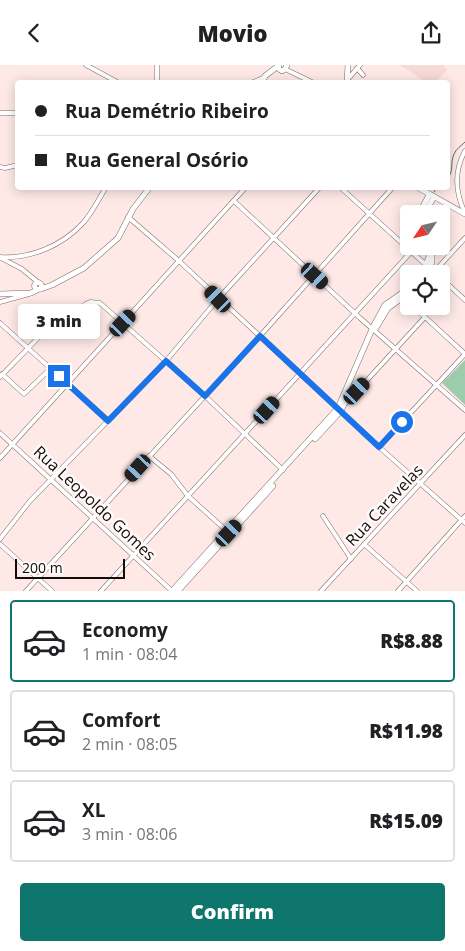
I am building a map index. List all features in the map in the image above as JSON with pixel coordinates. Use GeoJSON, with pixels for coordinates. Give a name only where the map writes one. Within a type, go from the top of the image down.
{"type":"FeatureCollection","features":[{"type":"Feature","properties":{"kind":"street"},"geometry":{"type":"LineString","coordinates":[[86,65],[94,67],[110,80]]}},
{"type":"Feature","properties":{"kind":"street"},"geometry":{"type":"LineString","coordinates":[[157,65],[157,80]]}},
{"type":"Feature","properties":{"kind":"street"},"geometry":{"type":"LineString","coordinates":[[347,80],[348,65]]}},
{"type":"Feature","properties":{"kind":"street"},"geometry":{"type":"LineString","coordinates":[[262,80],[278,67],[282,71],[286,67],[309,80]]}},
{"type":"Feature","properties":{"kind":"street"},"geometry":{"type":"LineString","coordinates":[[348,80],[358,67],[363,75]]}},
{"type":"Feature","properties":{"kind":"street"},"geometry":{"type":"LineString","coordinates":[[0,113],[15,113]]}},
{"type":"Feature","properties":{"kind":"street"},"geometry":{"type":"LineString","coordinates":[[465,151],[459,165],[457,178],[459,197],[465,213]]}},
{"type":"Feature","properties":{"kind":"street"},"geometry":{"type":"LineString","coordinates":[[0,167],[15,166]]}},
{"type":"Feature","properties":{"kind":"street"},"geometry":{"type":"LineString","coordinates":[[0,257],[22,257],[47,248],[66,237],[84,223],[104,190]]}},
{"type":"Feature","properties":{"kind":"street"},"geometry":{"type":"LineString","coordinates":[[0,294],[18,296],[38,286],[52,285],[84,268],[118,238],[128,217],[148,190]]}},
{"type":"Feature","properties":{"kind":"street"},"geometry":{"type":"LineString","coordinates":[[0,458],[243,190]]}},
{"type":"Feature","properties":{"kind":"street"},"geometry":{"type":"LineString","coordinates":[[0,539],[30,501],[166,361],[218,299],[317,190]]}},
{"type":"Feature","properties":{"kind":"street"},"geometry":{"type":"LineString","coordinates":[[343,190],[400,242]]}},
{"type":"Feature","properties":{"kind":"street"},"geometry":{"type":"LineString","coordinates":[[26,591],[315,276],[390,190]]}},
{"type":"Feature","properties":{"kind":"street"},"geometry":{"type":"LineString","coordinates":[[422,190],[465,213]]}},
{"type":"Feature","properties":{"kind":"street"},"geometry":{"type":"LineString","coordinates":[[426,205],[432,196]]}},
{"type":"Feature","properties":{"kind":"street"},"geometry":{"type":"LineString","coordinates":[[428,205],[432,196]]}},
{"type":"Feature","properties":{"kind":"street"},"geometry":{"type":"LineString","coordinates":[[234,201],[465,411]]}},
{"type":"Feature","properties":{"kind":"street"},"geometry":{"type":"LineString","coordinates":[[128,217],[179,261],[379,447],[464,520],[398,591]]}},
{"type":"Feature","properties":{"kind":"street"},"geometry":{"type":"LineString","coordinates":[[437,265],[465,238]]}},
{"type":"Feature","properties":{"kind":"street"},"geometry":{"type":"LineString","coordinates":[[101,591],[408,255]]}},
{"type":"Feature","properties":{"kind":"street"},"geometry":{"type":"LineString","coordinates":[[414,255],[425,265]]}},
{"type":"Feature","properties":{"kind":"street"},"geometry":{"type":"LineString","coordinates":[[0,257],[22,269],[31,276],[38,286]]}},
{"type":"Feature","properties":{"kind":"street"},"geometry":{"type":"LineString","coordinates":[[450,285],[464,297]]}},
{"type":"Feature","properties":{"kind":"street"},"geometry":{"type":"LineString","coordinates":[[0,302],[31,293],[38,286]]}},
{"type":"Feature","properties":{"kind":"street"},"geometry":{"type":"LineString","coordinates":[[172,591],[340,409],[352,389],[374,328],[388,308],[400,297]]}},
{"type":"Feature","properties":{"kind":"street"},"geometry":{"type":"LineString","coordinates":[[51,368],[24,394],[1,376],[39,337],[86,303],[97,302],[103,305],[205,396],[282,470]]}},
{"type":"Feature","properties":{"kind":"street"},"geometry":{"type":"LineString","coordinates":[[352,389],[396,348],[425,317],[465,354],[379,447]]}},
{"type":"Feature","properties":{"kind":"street"},"geometry":{"type":"LineString","coordinates":[[0,323],[108,421]]}},
{"type":"Feature","properties":{"kind":"street"},"geometry":{"type":"LineString","coordinates":[[246,512],[282,470],[340,409]]}},
{"type":"Feature","properties":{"kind":"street","name":"Rua Leopoldo Gomes"},"geometry":{"type":"LineString","coordinates":[[0,433],[172,591]]}},
{"type":"Feature","properties":{"kind":"street","name":"Rua Caravelas"},"geometry":{"type":"LineString","coordinates":[[322,591],[465,435]]}},
{"type":"Feature","properties":{"kind":"street"},"geometry":{"type":"LineString","coordinates":[[149,456],[171,474],[188,496],[228,532]]}},
{"type":"Feature","properties":{"kind":"street"},"geometry":{"type":"LineString","coordinates":[[323,516],[350,559]]}},
{"type":"Feature","properties":{"kind":"street"},"geometry":{"type":"LineString","coordinates":[[178,591],[228,532]]}},
{"type":"Feature","properties":{"kind":"street"},"geometry":{"type":"LineString","coordinates":[[0,544],[52,591]]}},
{"type":"Feature","properties":{"kind":"street"},"geometry":{"type":"LineString","coordinates":[[365,545],[417,591]]}},
{"type":"Feature","properties":{"kind":"shaded area"},"geometry":{"type":"Polygon","coordinates":[[[400,65],[444,65],[447,70],[437,80],[423,80],[400,65]]]}},
{"type":"Feature","properties":{"kind":"green space"},"geometry":{"type":"Polygon","coordinates":[[[465,360],[465,405],[442,383],[465,360]]]}},
{"type":"Feature","properties":{"kind":"waterway"},"geometry":{"type":"LineString","coordinates":[[450,175],[454,154],[465,142]]}},
{"type":"Feature","properties":{"kind":"route"},"geometry":{"type":"LineString","coordinates":[[59,376],[108,421],[166,361],[205,396],[260,336],[379,447],[402,422]]}}]}
